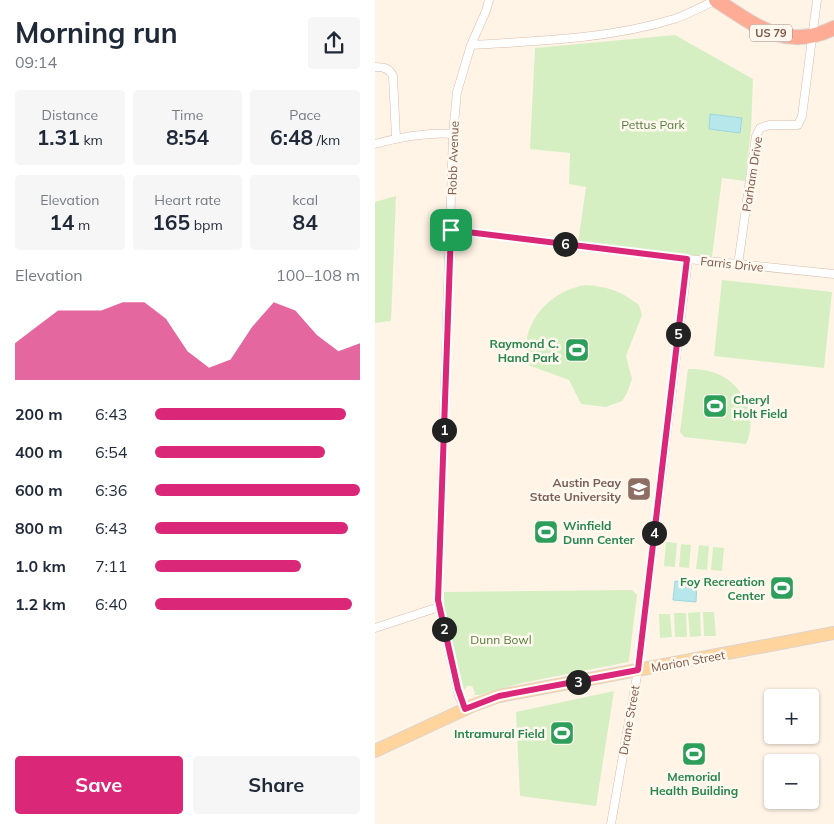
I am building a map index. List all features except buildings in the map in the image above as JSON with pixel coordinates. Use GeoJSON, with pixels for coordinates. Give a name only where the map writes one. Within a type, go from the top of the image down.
{"type":"FeatureCollection","features":[{"type":"Feature","properties":{"kind":"highway","name":"US 79"},"geometry":{"type":"LineString","coordinates":[[716,0],[773,34],[801,38],[812,37],[834,28]]}},
{"type":"Feature","properties":{"kind":"main road","name":"Marion Street"},"geometry":{"type":"LineString","coordinates":[[375,751],[465,709],[499,696],[834,634]]}},
{"type":"Feature","properties":{"kind":"street","name":"Robb Avenue"},"geometry":{"type":"LineString","coordinates":[[465,709],[459,696],[439,607],[453,134],[457,92],[471,45],[489,0]]}},
{"type":"Feature","properties":{"kind":"street"},"geometry":{"type":"LineString","coordinates":[[471,45],[544,41],[617,32],[675,18],[716,0]]}},
{"type":"Feature","properties":{"kind":"street","name":"Parham Drive"},"geometry":{"type":"LineString","coordinates":[[738,264],[756,136],[760,128],[769,125],[798,126],[802,116],[817,0]]}},
{"type":"Feature","properties":{"kind":"street"},"geometry":{"type":"LineString","coordinates":[[375,67],[382,67],[390,71],[393,76],[396,138]]}},
{"type":"Feature","properties":{"kind":"street"},"geometry":{"type":"LineString","coordinates":[[375,144],[396,138],[424,134],[453,134]]}},
{"type":"Feature","properties":{"kind":"street","name":"Farris Drive"},"geometry":{"type":"LineString","coordinates":[[451,230],[687,259],[834,274]]}},
{"type":"Feature","properties":{"kind":"street","name":"Drane Street"},"geometry":{"type":"LineString","coordinates":[[611,824],[638,670],[687,259]]}},
{"type":"Feature","properties":{"kind":"street"},"geometry":{"type":"LineString","coordinates":[[375,628],[439,607]]}},
{"type":"Feature","properties":{"kind":"green space","name":"Pettus Park"},"geometry":{"type":"Polygon","coordinates":[[[675,35],[753,79],[751,130],[745,181],[722,178],[712,257],[578,243],[586,187],[569,184],[570,153],[530,149],[535,48],[675,35]]]}},
{"type":"Feature","properties":{"kind":"green space"},"geometry":{"type":"Polygon","coordinates":[[[396,196],[391,321],[375,323],[375,202],[396,196]]]}},
{"type":"Feature","properties":{"kind":"green space"},"geometry":{"type":"Polygon","coordinates":[[[722,280],[832,292],[824,368],[714,356],[722,280]]]}},
{"type":"Feature","properties":{"kind":"green space","name":"Raymond C. Hand Park"},"geometry":{"type":"Polygon","coordinates":[[[586,285],[601,287],[626,296],[639,305],[642,315],[626,356],[632,379],[627,393],[622,401],[606,407],[581,404],[569,380],[528,365],[527,337],[539,312],[548,302],[560,294],[572,288],[586,285]]]}},
{"type":"Feature","properties":{"kind":"green space","name":"Cheryl Holt Field"},"geometry":{"type":"Polygon","coordinates":[[[688,369],[705,370],[718,374],[737,388],[743,396],[750,415],[751,425],[746,444],[684,437],[680,432],[688,369]]]}},
{"type":"Feature","properties":{"kind":"green space"},"geometry":{"type":"Polygon","coordinates":[[[666,542],[677,543],[675,567],[664,566],[666,542]]]}},
{"type":"Feature","properties":{"kind":"green space"},"geometry":{"type":"Polygon","coordinates":[[[681,544],[691,545],[689,568],[679,567],[681,544]]]}},
{"type":"Feature","properties":{"kind":"green space"},"geometry":{"type":"Polygon","coordinates":[[[699,545],[709,546],[707,570],[696,569],[699,545]]]}},
{"type":"Feature","properties":{"kind":"green space"},"geometry":{"type":"Polygon","coordinates":[[[713,547],[724,548],[722,571],[711,570],[713,547]]]}},
{"type":"Feature","properties":{"kind":"green space","name":"Dunn Bowl"},"geometry":{"type":"Polygon","coordinates":[[[632,590],[637,595],[628,662],[522,683],[479,695],[474,695],[472,686],[467,686],[464,690],[444,607],[444,592],[632,590]]]}},
{"type":"Feature","properties":{"kind":"green space"},"geometry":{"type":"Polygon","coordinates":[[[700,612],[701,636],[690,637],[688,613],[700,612]]]}},
{"type":"Feature","properties":{"kind":"green space"},"geometry":{"type":"Polygon","coordinates":[[[703,612],[714,612],[716,636],[704,636],[703,612]]]}},
{"type":"Feature","properties":{"kind":"green space"},"geometry":{"type":"Polygon","coordinates":[[[674,613],[686,613],[687,637],[675,637],[674,613]]]}},
{"type":"Feature","properties":{"kind":"green space"},"geometry":{"type":"Polygon","coordinates":[[[659,614],[670,614],[672,637],[660,638],[659,614]]]}},
{"type":"Feature","properties":{"kind":"green space","name":"Intramural Field"},"geometry":{"type":"Polygon","coordinates":[[[614,691],[596,806],[520,796],[516,712],[614,691]]]}},
{"type":"Feature","properties":{"kind":"water"},"geometry":{"type":"Polygon","coordinates":[[[710,114],[742,118],[740,133],[709,129],[710,114]]]}},
{"type":"Feature","properties":{"kind":"water"},"geometry":{"type":"Polygon","coordinates":[[[675,581],[697,583],[696,602],[673,600],[675,581]]]}},
{"type":"Feature","properties":{"kind":"place","name":"Raymond C. Hand Park"},"geometry":{"type":"Point","coordinates":[577,350]}},
{"type":"Feature","properties":{"kind":"place","name":"Cheryl Holt Field"},"geometry":{"type":"Point","coordinates":[715,406]}},
{"type":"Feature","properties":{"kind":"place","name":"Austin Peay State University"},"geometry":{"type":"Point","coordinates":[639,489]}},
{"type":"Feature","properties":{"kind":"place","name":"Winfield Dunn Center"},"geometry":{"type":"Point","coordinates":[546,532]}},
{"type":"Feature","properties":{"kind":"place","name":"Foy Recreation Center"},"geometry":{"type":"Point","coordinates":[782,588]}},
{"type":"Feature","properties":{"kind":"place","name":"Intramural Field"},"geometry":{"type":"Point","coordinates":[562,733]}},
{"type":"Feature","properties":{"kind":"place","name":"Memorial Health Building"},"geometry":{"type":"Point","coordinates":[694,754]}},
{"type":"Feature","properties":{"kind":"route"},"geometry":{"type":"LineString","coordinates":[[451,230],[687,259],[638,670],[499,696],[465,709],[459,696],[438,600],[451,230]]}}]}
